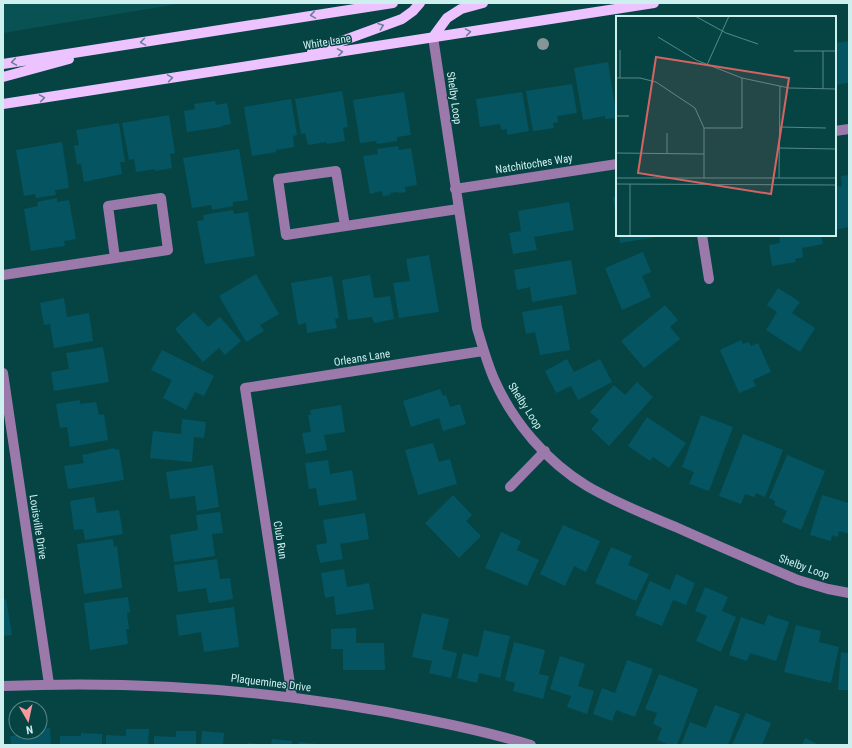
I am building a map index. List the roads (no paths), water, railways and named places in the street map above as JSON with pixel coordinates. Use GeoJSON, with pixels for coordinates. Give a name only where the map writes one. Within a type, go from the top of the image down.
{"type":"FeatureCollection","features":[{"type":"Feature","properties":{"kind":"main road"},"geometry":{"type":"LineString","coordinates":[[3,64],[393,3]]}},
{"type":"Feature","properties":{"kind":"main road"},"geometry":{"type":"LineString","coordinates":[[292,59],[402,19],[413,11],[420,3]]}},
{"type":"Feature","properties":{"kind":"main road"},"geometry":{"type":"LineString","coordinates":[[433,37],[447,18],[461,9],[483,3]]}},
{"type":"Feature","properties":{"kind":"main road","name":"White Lane"},"geometry":{"type":"LineString","coordinates":[[3,104],[654,3]]}},
{"type":"Feature","properties":{"kind":"main road"},"geometry":{"type":"LineString","coordinates":[[3,77],[117,46]]}},
{"type":"Feature","properties":{"kind":"street","name":"Shelby Loop"},"geometry":{"type":"LineString","coordinates":[[433,37],[477,328],[483,351],[495,381],[514,415],[534,440],[558,464],[586,485],[617,502],[798,580],[828,589],[849,593]]}},
{"type":"Feature","properties":{"kind":"street"},"geometry":{"type":"LineString","coordinates":[[836,131],[849,129]]}},
{"type":"Feature","properties":{"kind":"street","name":"Natchitoches Way"},"geometry":{"type":"LineString","coordinates":[[455,189],[616,164]]}},
{"type":"Feature","properties":{"kind":"street"},"geometry":{"type":"LineString","coordinates":[[345,226],[336,171],[278,179],[286,235],[458,209]]}},
{"type":"Feature","properties":{"kind":"street"},"geometry":{"type":"LineString","coordinates":[[3,275],[168,250],[161,198],[108,206],[115,258]]}},
{"type":"Feature","properties":{"kind":"street"},"geometry":{"type":"LineString","coordinates":[[702,236],[709,279]]}},
{"type":"Feature","properties":{"kind":"street","name":"Orleans Lane"},"geometry":{"type":"LineString","coordinates":[[245,388],[483,351]]}},
{"type":"Feature","properties":{"kind":"street","name":"Louisville Drive"},"geometry":{"type":"LineString","coordinates":[[3,373],[7,428],[49,684]]}},
{"type":"Feature","properties":{"kind":"street","name":"Club Run"},"geometry":{"type":"LineString","coordinates":[[245,388],[292,697]]}},
{"type":"Feature","properties":{"kind":"street"},"geometry":{"type":"LineString","coordinates":[[510,487],[545,451]]}},
{"type":"Feature","properties":{"kind":"street","name":"Plaquemines Drive"},"geometry":{"type":"LineString","coordinates":[[3,686],[49,684],[123,684],[197,688],[292,697],[385,711],[470,729],[528,744]]}}]}
